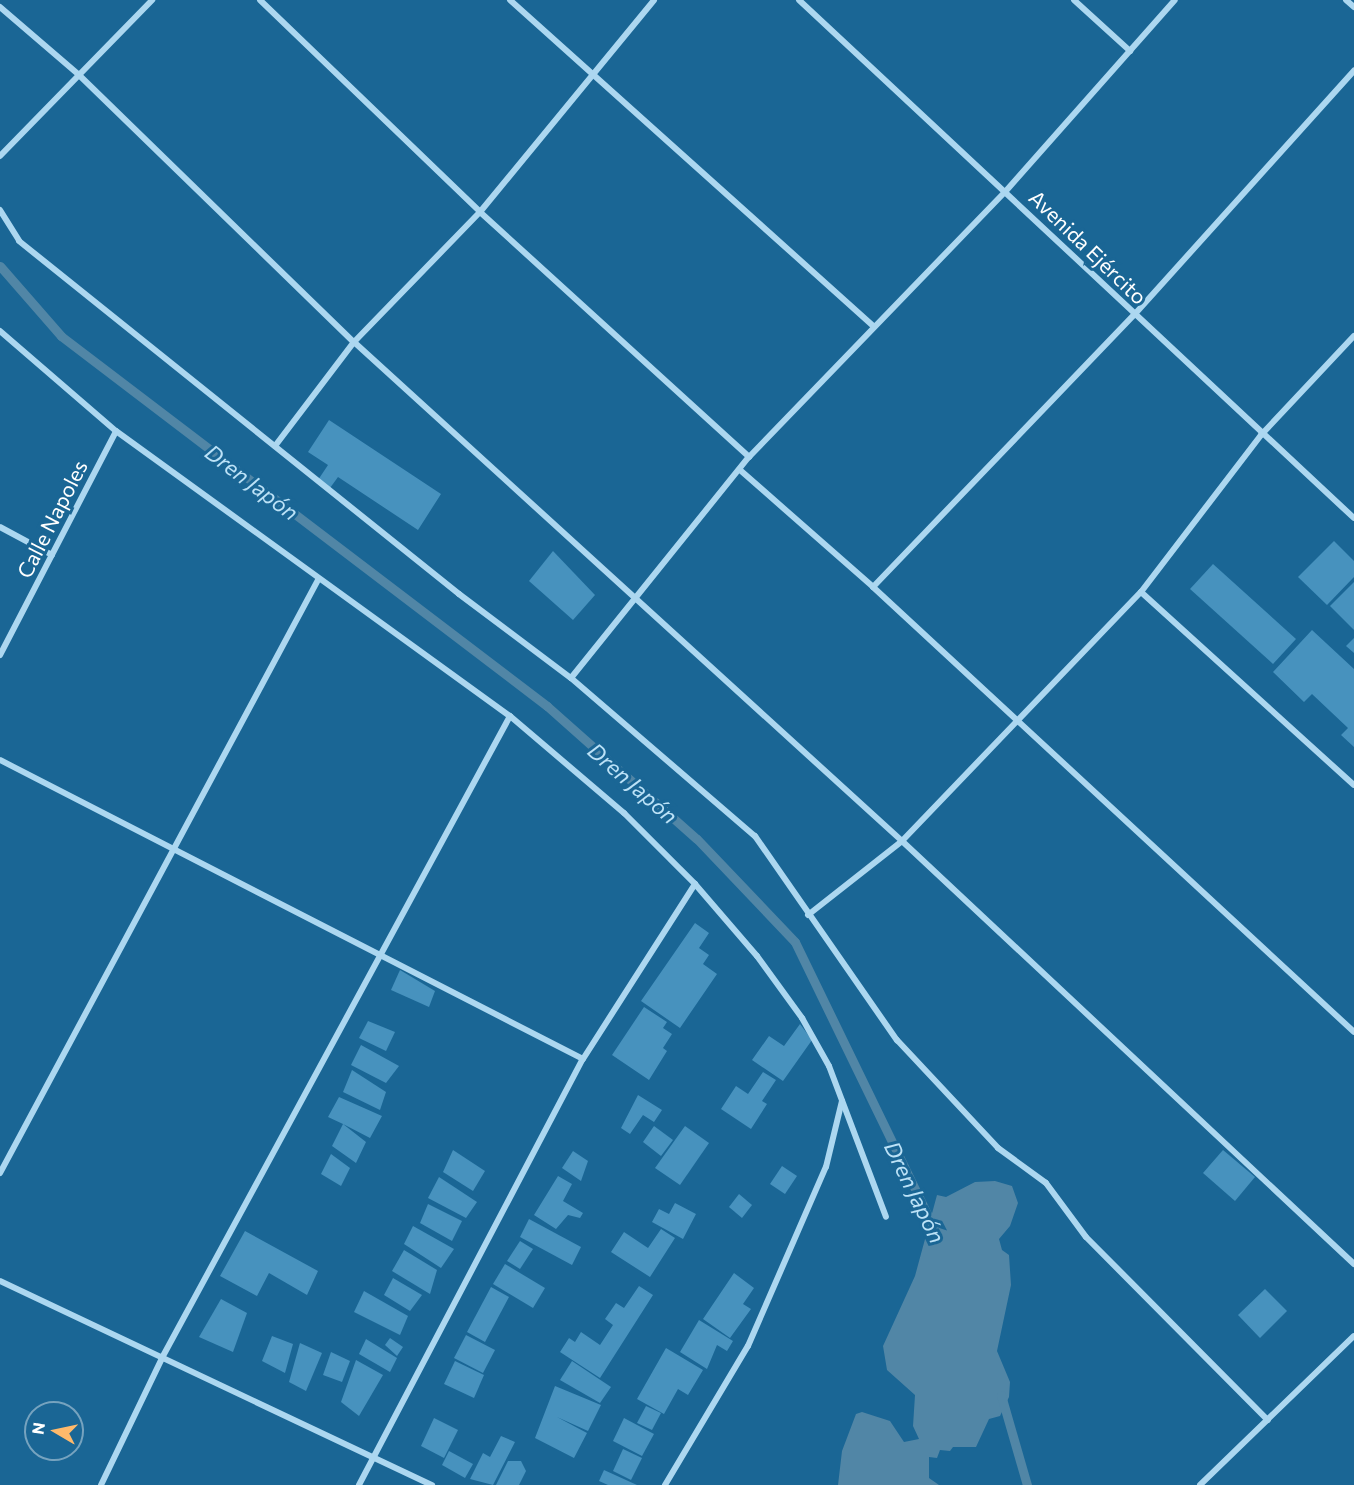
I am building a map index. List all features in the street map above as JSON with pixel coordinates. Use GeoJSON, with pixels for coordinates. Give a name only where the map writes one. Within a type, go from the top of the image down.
{"type":"FeatureCollection","features":[{"type":"Feature","properties":{"kind":"street"},"geometry":{"type":"LineString","coordinates":[[0,156],[153,0]]}},
{"type":"Feature","properties":{"kind":"street"},"geometry":{"type":"LineString","coordinates":[[260,0],[480,212],[749,457]]}},
{"type":"Feature","properties":{"kind":"street"},"geometry":{"type":"LineString","coordinates":[[510,0],[873,326]]}},
{"type":"Feature","properties":{"kind":"street"},"geometry":{"type":"LineString","coordinates":[[275,446],[354,342],[480,212],[590,73],[654,0]]}},
{"type":"Feature","properties":{"kind":"street","name":"Avenida Ejército"},"geometry":{"type":"LineString","coordinates":[[799,0],[1261,435],[1354,518]]}},
{"type":"Feature","properties":{"kind":"street"},"geometry":{"type":"LineString","coordinates":[[1074,0],[1130,51]]}},
{"type":"Feature","properties":{"kind":"street"},"geometry":{"type":"LineString","coordinates":[[571,678],[638,598],[749,457],[873,326],[1005,192],[1175,0]]}},
{"type":"Feature","properties":{"kind":"street"},"geometry":{"type":"LineString","coordinates":[[1347,0],[1354,7]]}},
{"type":"Feature","properties":{"kind":"street"},"geometry":{"type":"LineString","coordinates":[[0,7],[79,75],[354,342],[638,598],[902,841],[1354,1264]]}},
{"type":"Feature","properties":{"kind":"street"},"geometry":{"type":"LineString","coordinates":[[873,587],[1134,315],[1354,71]]}},
{"type":"Feature","properties":{"kind":"street"},"geometry":{"type":"LineString","coordinates":[[0,210],[20,241],[275,446],[571,678],[755,836],[897,1040],[998,1148],[1046,1183],[1086,1237],[1268,1420]]}},
{"type":"Feature","properties":{"kind":"street"},"geometry":{"type":"LineString","coordinates":[[0,331],[116,431],[510,716],[624,813],[695,884],[757,956],[802,1018],[842,1100],[886,1217]]}},
{"type":"Feature","properties":{"kind":"street"},"geometry":{"type":"LineString","coordinates":[[808,915],[902,841],[1019,722],[1141,592],[1261,435],[1354,336]]}},
{"type":"Feature","properties":{"kind":"street","name":"Calle Napoles"},"geometry":{"type":"LineString","coordinates":[[0,655],[116,431]]}},
{"type":"Feature","properties":{"kind":"street"},"geometry":{"type":"LineString","coordinates":[[740,470],[873,587],[1354,1032]]}},
{"type":"Feature","properties":{"kind":"street"},"geometry":{"type":"LineString","coordinates":[[0,527],[52,555]]}},
{"type":"Feature","properties":{"kind":"street"},"geometry":{"type":"LineString","coordinates":[[0,1173],[318,579]]}},
{"type":"Feature","properties":{"kind":"street"},"geometry":{"type":"LineString","coordinates":[[1141,592],[1354,785]]}},
{"type":"Feature","properties":{"kind":"street"},"geometry":{"type":"LineString","coordinates":[[101,1485],[163,1356],[510,716]]}},
{"type":"Feature","properties":{"kind":"street"},"geometry":{"type":"LineString","coordinates":[[0,760],[174,847],[583,1059]]}},
{"type":"Feature","properties":{"kind":"street"},"geometry":{"type":"LineString","coordinates":[[359,1485],[583,1059],[695,884]]}},
{"type":"Feature","properties":{"kind":"street"},"geometry":{"type":"LineString","coordinates":[[665,1485],[748,1346],[825,1167],[842,1100]]}},
{"type":"Feature","properties":{"kind":"street"},"geometry":{"type":"LineString","coordinates":[[0,1281],[374,1454],[432,1485]]}},
{"type":"Feature","properties":{"kind":"street"},"geometry":{"type":"LineString","coordinates":[[1200,1485],[1354,1336]]}},
{"type":"Feature","properties":{"kind":"street"},"geometry":{"type":"LineString","coordinates":[[1347,1343],[1354,1349]]}},
{"type":"Feature","properties":{"kind":"water"},"geometry":{"type":"Polygon","coordinates":[[[995,1181],[1012,1186],[1018,1203],[1010,1226],[999,1239],[1002,1250],[1009,1255],[1011,1285],[997,1351],[1010,1382],[1009,1397],[1000,1416],[989,1419],[976,1447],[953,1447],[950,1451],[940,1450],[937,1458],[929,1457],[929,1478],[939,1485],[838,1485],[842,1451],[856,1414],[862,1412],[890,1421],[904,1442],[919,1439],[913,1426],[915,1395],[887,1370],[883,1346],[915,1276],[937,1195],[946,1197],[975,1182],[995,1181]]]}},
{"type":"Feature","properties":{"kind":"building"},"geometry":{"type":"Polygon","coordinates":[[[329,420],[441,494],[418,530],[338,477],[330,488],[318,480],[328,465],[308,452],[329,420]]]}},
{"type":"Feature","properties":{"kind":"building"},"geometry":{"type":"Polygon","coordinates":[[[1334,541],[1354,561],[1354,577],[1327,605],[1298,577],[1334,541]]]}},
{"type":"Feature","properties":{"kind":"building"},"geometry":{"type":"Polygon","coordinates":[[[553,551],[595,595],[573,620],[529,581],[553,551]]]}},
{"type":"Feature","properties":{"kind":"building"},"geometry":{"type":"Polygon","coordinates":[[[1213,564],[1296,639],[1273,664],[1190,589],[1213,564]]]}},
{"type":"Feature","properties":{"kind":"building"},"geometry":{"type":"Polygon","coordinates":[[[1354,582],[1354,630],[1330,606],[1354,582]]]}},
{"type":"Feature","properties":{"kind":"building"},"geometry":{"type":"Polygon","coordinates":[[[1312,630],[1354,669],[1354,747],[1341,735],[1348,728],[1312,694],[1304,702],[1273,672],[1312,630]]]}},
{"type":"Feature","properties":{"kind":"building"},"geometry":{"type":"Polygon","coordinates":[[[1354,638],[1354,653],[1346,646],[1354,638]]]}},
{"type":"Feature","properties":{"kind":"building"},"geometry":{"type":"Polygon","coordinates":[[[695,923],[709,933],[699,948],[709,955],[703,964],[717,974],[680,1028],[641,1001],[695,923]]]}},
{"type":"Feature","properties":{"kind":"building"},"geometry":{"type":"Polygon","coordinates":[[[400,970],[435,991],[429,1007],[391,990],[400,970]]]}},
{"type":"Feature","properties":{"kind":"building"},"geometry":{"type":"Polygon","coordinates":[[[644,1007],[667,1022],[663,1028],[672,1034],[663,1048],[667,1051],[649,1080],[612,1055],[644,1007]]]}},
{"type":"Feature","properties":{"kind":"building"},"geometry":{"type":"Polygon","coordinates":[[[368,1021],[395,1032],[386,1051],[359,1038],[368,1021]]]}},
{"type":"Feature","properties":{"kind":"building"},"geometry":{"type":"Polygon","coordinates":[[[800,1024],[812,1040],[783,1081],[752,1060],[769,1036],[784,1046],[800,1024]]]}},
{"type":"Feature","properties":{"kind":"building"},"geometry":{"type":"Polygon","coordinates":[[[361,1045],[399,1066],[386,1083],[351,1065],[361,1045]]]}},
{"type":"Feature","properties":{"kind":"building"},"geometry":{"type":"Polygon","coordinates":[[[352,1070],[386,1092],[380,1110],[343,1092],[352,1070]]]}},
{"type":"Feature","properties":{"kind":"building"},"geometry":{"type":"Polygon","coordinates":[[[763,1072],[776,1080],[762,1101],[767,1104],[751,1129],[721,1109],[736,1086],[748,1094],[763,1072]]]}},
{"type":"Feature","properties":{"kind":"building"},"geometry":{"type":"Polygon","coordinates":[[[638,1095],[662,1110],[654,1122],[643,1115],[630,1134],[621,1128],[638,1095]]]}},
{"type":"Feature","properties":{"kind":"building"},"geometry":{"type":"Polygon","coordinates":[[[339,1097],[382,1116],[370,1138],[328,1117],[339,1097]]]}},
{"type":"Feature","properties":{"kind":"building"},"geometry":{"type":"Polygon","coordinates":[[[343,1124],[366,1142],[356,1163],[332,1146],[343,1124]]]}},
{"type":"Feature","properties":{"kind":"building"},"geometry":{"type":"Polygon","coordinates":[[[654,1126],[673,1140],[661,1156],[643,1142],[654,1126]]]}},
{"type":"Feature","properties":{"kind":"building"},"geometry":{"type":"Polygon","coordinates":[[[685,1126],[709,1143],[680,1185],[655,1168],[685,1126]]]}},
{"type":"Feature","properties":{"kind":"building"},"geometry":{"type":"Polygon","coordinates":[[[453,1150],[485,1171],[473,1191],[443,1172],[453,1150]]]}},
{"type":"Feature","properties":{"kind":"building"},"geometry":{"type":"Polygon","coordinates":[[[1223,1150],[1255,1177],[1235,1201],[1203,1173],[1223,1150]]]}},
{"type":"Feature","properties":{"kind":"building"},"geometry":{"type":"Polygon","coordinates":[[[573,1151],[588,1161],[581,1181],[562,1168],[573,1151]]]}},
{"type":"Feature","properties":{"kind":"building"},"geometry":{"type":"Polygon","coordinates":[[[331,1154],[350,1168],[341,1186],[321,1174],[331,1154]]]}},
{"type":"Feature","properties":{"kind":"building"},"geometry":{"type":"Polygon","coordinates":[[[782,1166],[797,1176],[785,1194],[770,1184],[782,1166]]]}},
{"type":"Feature","properties":{"kind":"building"},"geometry":{"type":"Polygon","coordinates":[[[558,1176],[572,1184],[563,1201],[583,1213],[580,1218],[568,1215],[556,1229],[534,1215],[558,1176]]]}},
{"type":"Feature","properties":{"kind":"building"},"geometry":{"type":"Polygon","coordinates":[[[439,1177],[477,1202],[466,1218],[428,1198],[439,1177]]]}},
{"type":"Feature","properties":{"kind":"building"},"geometry":{"type":"Polygon","coordinates":[[[739,1194],[752,1205],[742,1218],[729,1207],[739,1194]]]}},
{"type":"Feature","properties":{"kind":"building"},"geometry":{"type":"Polygon","coordinates":[[[675,1203],[696,1214],[683,1239],[652,1222],[659,1209],[669,1214],[675,1203]]]}},
{"type":"Feature","properties":{"kind":"building"},"geometry":{"type":"Polygon","coordinates":[[[428,1204],[462,1221],[452,1241],[420,1223],[428,1204]]]}},
{"type":"Feature","properties":{"kind":"building"},"geometry":{"type":"Polygon","coordinates":[[[529,1219],[581,1247],[572,1265],[520,1237],[529,1219]]]}},
{"type":"Feature","properties":{"kind":"building"},"geometry":{"type":"Polygon","coordinates":[[[413,1226],[454,1249],[441,1268],[404,1244],[413,1226]]]}},
{"type":"Feature","properties":{"kind":"building"},"geometry":{"type":"Polygon","coordinates":[[[661,1229],[675,1238],[650,1277],[611,1252],[624,1232],[648,1248],[661,1229]]]}},
{"type":"Feature","properties":{"kind":"building"},"geometry":{"type":"Polygon","coordinates":[[[245,1231],[318,1271],[307,1295],[269,1273],[257,1296],[220,1276],[245,1231]]]}},
{"type":"Feature","properties":{"kind":"building"},"geometry":{"type":"Polygon","coordinates":[[[520,1241],[533,1249],[520,1269],[507,1261],[520,1241]]]}},
{"type":"Feature","properties":{"kind":"building"},"geometry":{"type":"Polygon","coordinates":[[[404,1250],[437,1270],[430,1294],[392,1271],[404,1250]]]}},
{"type":"Feature","properties":{"kind":"building"},"geometry":{"type":"Polygon","coordinates":[[[505,1264],[545,1288],[533,1308],[493,1284],[505,1264]]]}},
{"type":"Feature","properties":{"kind":"building"},"geometry":{"type":"Polygon","coordinates":[[[734,1273],[754,1288],[743,1304],[751,1309],[730,1338],[703,1319],[734,1273]]]}},
{"type":"Feature","properties":{"kind":"building"},"geometry":{"type":"Polygon","coordinates":[[[393,1278],[422,1295],[410,1311],[384,1295],[393,1278]]]}},
{"type":"Feature","properties":{"kind":"building"},"geometry":{"type":"Polygon","coordinates":[[[639,1286],[653,1295],[600,1378],[560,1352],[569,1338],[575,1342],[581,1332],[600,1345],[613,1325],[605,1319],[616,1303],[624,1308],[639,1286]]]}},
{"type":"Feature","properties":{"kind":"building"},"geometry":{"type":"Polygon","coordinates":[[[491,1287],[509,1297],[485,1342],[467,1332],[491,1287]]]}},
{"type":"Feature","properties":{"kind":"building"},"geometry":{"type":"Polygon","coordinates":[[[1265,1289],[1287,1311],[1260,1338],[1238,1315],[1265,1289]]]}},
{"type":"Feature","properties":{"kind":"building"},"geometry":{"type":"Polygon","coordinates":[[[364,1291],[408,1316],[400,1335],[354,1312],[364,1291]]]}},
{"type":"Feature","properties":{"kind":"building"},"geometry":{"type":"Polygon","coordinates":[[[221,1299],[247,1313],[233,1352],[199,1337],[221,1299]]]}},
{"type":"Feature","properties":{"kind":"building"},"geometry":{"type":"Polygon","coordinates":[[[699,1320],[733,1341],[727,1351],[717,1345],[707,1369],[680,1352],[699,1320]]]}},
{"type":"Feature","properties":{"kind":"building"},"geometry":{"type":"Polygon","coordinates":[[[466,1335],[495,1350],[483,1373],[454,1358],[466,1335]]]}},
{"type":"Feature","properties":{"kind":"building"},"geometry":{"type":"Polygon","coordinates":[[[272,1336],[293,1344],[285,1373],[262,1361],[272,1336]]]}},
{"type":"Feature","properties":{"kind":"building"},"geometry":{"type":"Polygon","coordinates":[[[390,1338],[403,1347],[397,1356],[385,1345],[390,1338]]]}},
{"type":"Feature","properties":{"kind":"building"},"geometry":{"type":"Polygon","coordinates":[[[366,1339],[397,1358],[390,1372],[359,1354],[366,1339]]]}},
{"type":"Feature","properties":{"kind":"building"},"geometry":{"type":"Polygon","coordinates":[[[300,1343],[322,1353],[306,1391],[289,1382],[300,1343]]]}},
{"type":"Feature","properties":{"kind":"building"},"geometry":{"type":"Polygon","coordinates":[[[666,1348],[703,1370],[688,1395],[678,1389],[664,1414],[637,1399],[666,1348]]]}},
{"type":"Feature","properties":{"kind":"building"},"geometry":{"type":"Polygon","coordinates":[[[331,1352],[350,1361],[342,1382],[323,1375],[331,1352]]]}},
{"type":"Feature","properties":{"kind":"building"},"geometry":{"type":"Polygon","coordinates":[[[356,1360],[383,1375],[359,1416],[341,1402],[356,1360]]]}},
{"type":"Feature","properties":{"kind":"building"},"geometry":{"type":"Polygon","coordinates":[[[455,1361],[484,1375],[474,1398],[444,1384],[455,1361]]]}},
{"type":"Feature","properties":{"kind":"building"},"geometry":{"type":"Polygon","coordinates":[[[572,1361],[611,1387],[600,1403],[560,1380],[572,1361]]]}},
{"type":"Feature","properties":{"kind":"building"},"geometry":{"type":"Polygon","coordinates":[[[555,1386],[601,1405],[588,1431],[557,1417],[587,1433],[574,1458],[535,1438],[555,1386]]]}},
{"type":"Feature","properties":{"kind":"building"},"geometry":{"type":"Polygon","coordinates":[[[646,1406],[661,1413],[652,1430],[637,1423],[646,1406]]]}},
{"type":"Feature","properties":{"kind":"building"},"geometry":{"type":"Polygon","coordinates":[[[434,1418],[458,1430],[444,1458],[421,1446],[434,1418]]]}},
{"type":"Feature","properties":{"kind":"building"},"geometry":{"type":"Polygon","coordinates":[[[624,1418],[654,1434],[642,1456],[613,1441],[624,1418]]]}},
{"type":"Feature","properties":{"kind":"building"},"geometry":{"type":"Polygon","coordinates":[[[501,1436],[515,1442],[493,1485],[470,1479],[483,1453],[490,1457],[501,1436]]]}},
{"type":"Feature","properties":{"kind":"building"},"geometry":{"type":"Polygon","coordinates":[[[623,1449],[642,1458],[631,1480],[613,1471],[623,1449]]]}},
{"type":"Feature","properties":{"kind":"building"},"geometry":{"type":"Polygon","coordinates":[[[449,1451],[473,1464],[465,1478],[442,1465],[449,1451]]]}},
{"type":"Feature","properties":{"kind":"building"},"geometry":{"type":"Polygon","coordinates":[[[508,1461],[521,1461],[526,1471],[519,1485],[496,1485],[508,1461]]]}},
{"type":"Feature","properties":{"kind":"building"},"geometry":{"type":"Polygon","coordinates":[[[604,1470],[637,1485],[608,1485],[599,1481],[604,1470]]]}},
{"type":"Feature","properties":{"kind":"waterway","name":"Dren Japón"},"geometry":{"type":"LineString","coordinates":[[0,266],[61,336],[547,706],[697,839],[795,942],[936,1232]]}},
{"type":"Feature","properties":{"kind":"waterway","name":"Dren Japón"},"geometry":{"type":"LineString","coordinates":[[1001,1395],[1027,1485]]}}]}
